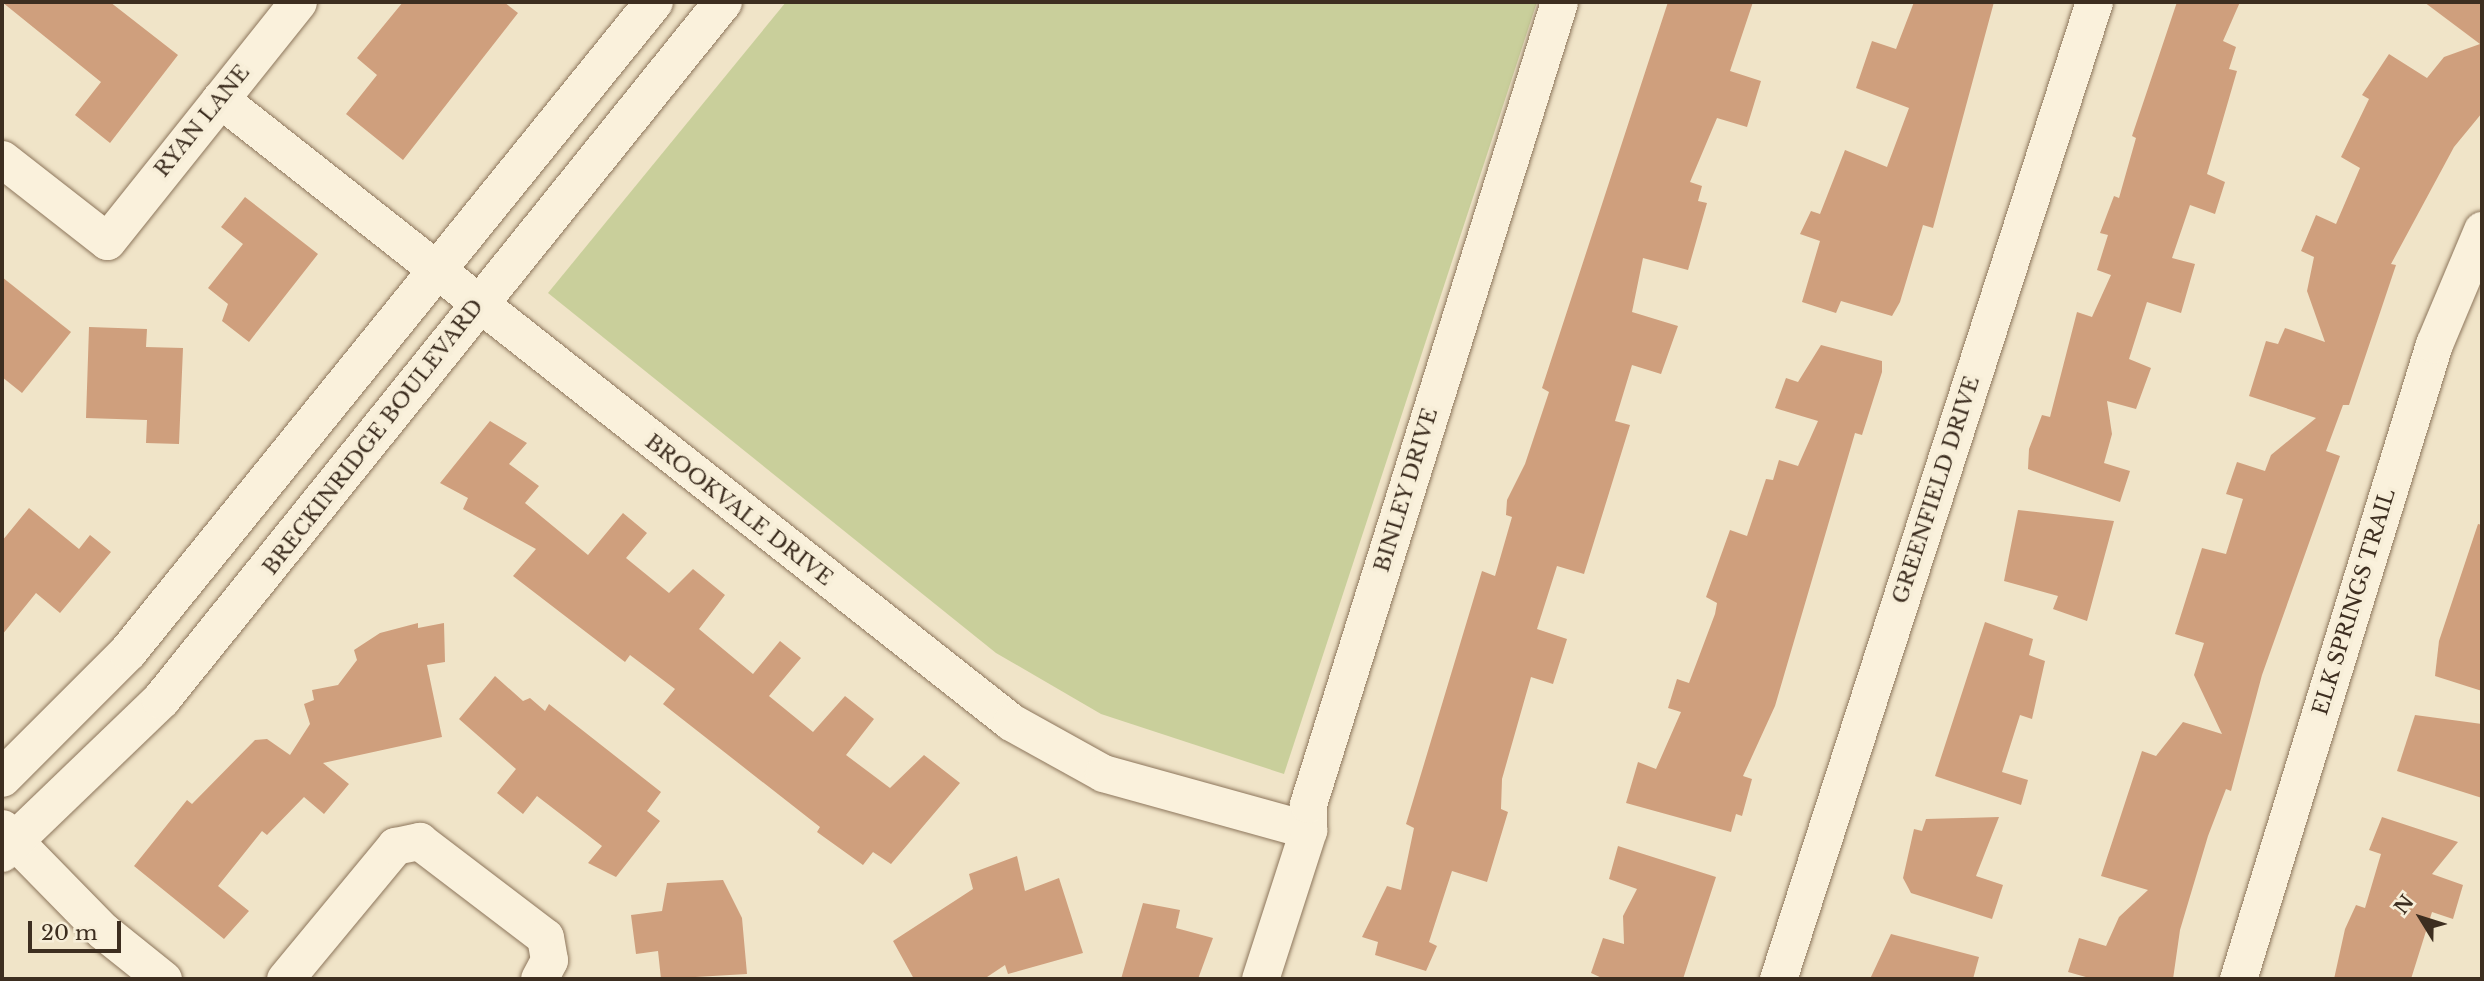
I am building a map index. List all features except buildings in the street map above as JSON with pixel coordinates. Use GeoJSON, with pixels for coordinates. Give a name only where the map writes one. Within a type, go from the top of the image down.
{"type":"FeatureCollection","features":[{"type":"Feature","properties":{"kind":"street","name":"RYAN LANE"},"geometry":{"type":"LineString","coordinates":[[2,159],[107,241],[298,2]]}},
{"type":"Feature","properties":{"kind":"street"},"geometry":{"type":"LineString","coordinates":[[2,778],[128,652],[654,2]]}},
{"type":"Feature","properties":{"kind":"street","name":"BRECKINRIDGE BOULEVARD"},"geometry":{"type":"LineString","coordinates":[[6,841],[161,701],[723,2]]}},
{"type":"Feature","properties":{"kind":"street","name":"BINLEY DRIVE"},"geometry":{"type":"LineString","coordinates":[[1261,979],[1308,830],[1312,791],[1559,2]]}},
{"type":"Feature","properties":{"kind":"street","name":"GREENFIELD DRIVE"},"geometry":{"type":"LineString","coordinates":[[1778,979],[2094,2]]}},
{"type":"Feature","properties":{"kind":"street","name":"BROOKVALE DRIVE"},"geometry":{"type":"LineString","coordinates":[[220,99],[477,305],[1057,753],[1126,780],[1308,830]]}},
{"type":"Feature","properties":{"kind":"street","name":"ELK SPRINGS TRAIL"},"geometry":{"type":"LineString","coordinates":[[2238,979],[2434,344],[2482,230]]}},
{"type":"Feature","properties":{"kind":"street"},"geometry":{"type":"LineString","coordinates":[[6,841],[103,931],[163,979]]}},
{"type":"Feature","properties":{"kind":"street"},"geometry":{"type":"LineString","coordinates":[[285,979],[395,846],[419,841],[545,937],[548,960],[539,979]]}},
{"type":"Feature","properties":{"kind":"green space"},"geometry":{"type":"Polygon","coordinates":[[[786,2],[1537,2],[1284,774],[1101,714],[996,653],[548,293],[786,2]]]}}]}
